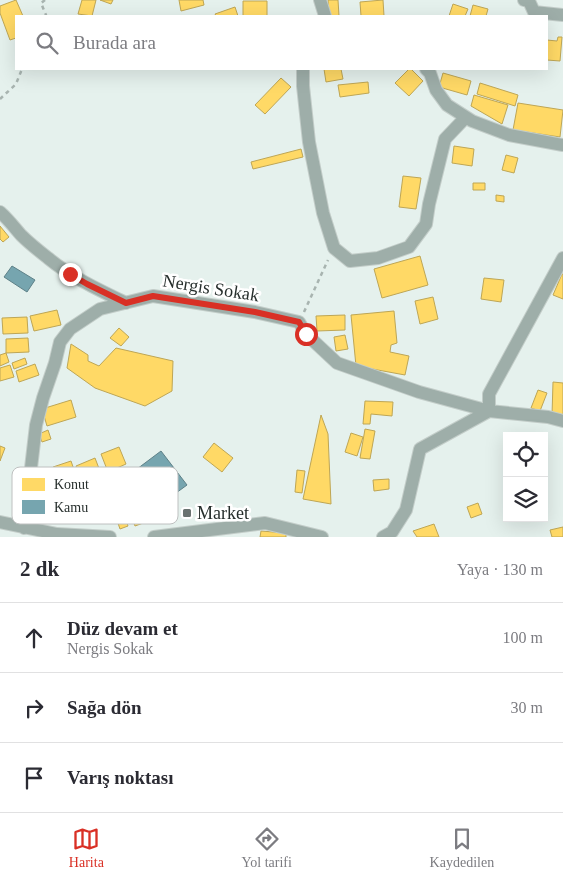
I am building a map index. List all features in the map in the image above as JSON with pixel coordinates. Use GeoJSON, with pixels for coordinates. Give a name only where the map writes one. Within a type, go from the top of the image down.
{"type":"FeatureCollection","features":[{"type":"Feature","properties":{"kind":"street"},"geometry":{"type":"LineString","coordinates":[[320,0],[324,15]]}},
{"type":"Feature","properties":{"kind":"street"},"geometry":{"type":"LineString","coordinates":[[527,0],[534,12],[563,15]]}},
{"type":"Feature","properties":{"kind":"street"},"geometry":{"type":"LineString","coordinates":[[303,70],[309,142],[323,213],[334,248],[350,261],[378,258],[409,246],[426,224],[445,139],[466,117]]}},
{"type":"Feature","properties":{"kind":"street"},"geometry":{"type":"LineString","coordinates":[[427,70],[430,73],[436,90],[447,105],[472,121],[509,135],[563,145]]}},
{"type":"Feature","properties":{"kind":"street"},"geometry":{"type":"LineString","coordinates":[[0,212],[22,235],[70,274],[126,303]]}},
{"type":"Feature","properties":{"kind":"street"},"geometry":{"type":"LineString","coordinates":[[489,411],[489,394],[563,258]]}},
{"type":"Feature","properties":{"kind":"street","name":"Nergis Sokak"},"geometry":{"type":"LineString","coordinates":[[31,467],[36,425],[60,342],[70,329],[100,309],[153,296],[255,312],[299,322]]}},
{"type":"Feature","properties":{"kind":"street"},"geometry":{"type":"LineString","coordinates":[[299,322],[306,334],[337,363],[419,392],[489,411],[563,421]]}},
{"type":"Feature","properties":{"kind":"street"},"geometry":{"type":"LineString","coordinates":[[383,537],[392,532],[406,510],[420,449],[489,411]]}},
{"type":"Feature","properties":{"kind":"street"},"geometry":{"type":"LineString","coordinates":[[0,522],[57,534],[110,537]]}},
{"type":"Feature","properties":{"kind":"street"},"geometry":{"type":"LineString","coordinates":[[154,537],[265,523],[322,537]]}},
{"type":"Feature","properties":{"kind":"street","name":"Nergis Sokak"},"geometry":{"type":"LineString","coordinates":[[24,524],[24,528]]}},
{"type":"Feature","properties":{"kind":"path"},"geometry":{"type":"LineString","coordinates":[[45,0],[40,3],[46,15]]}},
{"type":"Feature","properties":{"kind":"path"},"geometry":{"type":"LineString","coordinates":[[0,99],[16,84],[22,70]]}},
{"type":"Feature","properties":{"kind":"path"},"geometry":{"type":"LineString","coordinates":[[299,322],[334,248]]}},
{"type":"Feature","properties":{"kind":"building: Konut"},"geometry":{"type":"Polygon","coordinates":[[[16,0],[23,15],[15,15],[15,38],[10,40],[0,13],[0,6],[16,0]]]}},
{"type":"Feature","properties":{"kind":"building: Konut"},"geometry":{"type":"Polygon","coordinates":[[[82,0],[96,0],[92,15],[78,14],[82,0]]]}},
{"type":"Feature","properties":{"kind":"building: Konut"},"geometry":{"type":"Polygon","coordinates":[[[100,0],[113,0],[111,4],[100,0]]]}},
{"type":"Feature","properties":{"kind":"building: Konut"},"geometry":{"type":"Polygon","coordinates":[[[179,0],[203,0],[204,5],[181,11],[179,0]]]}},
{"type":"Feature","properties":{"kind":"building: Konut"},"geometry":{"type":"Polygon","coordinates":[[[328,0],[338,0],[339,15],[329,15],[328,0]]]}},
{"type":"Feature","properties":{"kind":"building: Konut"},"geometry":{"type":"Polygon","coordinates":[[[383,0],[384,15],[361,15],[360,2],[383,0]]]}},
{"type":"Feature","properties":{"kind":"building: Konut"},"geometry":{"type":"Polygon","coordinates":[[[243,1],[267,1],[267,15],[243,15],[243,1]]]}},
{"type":"Feature","properties":{"kind":"building: Konut"},"geometry":{"type":"Polygon","coordinates":[[[453,4],[468,9],[465,15],[449,15],[453,4]]]}},
{"type":"Feature","properties":{"kind":"building: Konut"},"geometry":{"type":"Polygon","coordinates":[[[473,5],[488,9],[486,15],[470,15],[473,5]]]}},
{"type":"Feature","properties":{"kind":"building: Konut"},"geometry":{"type":"Polygon","coordinates":[[[235,7],[238,15],[216,15],[235,7]]]}},
{"type":"Feature","properties":{"kind":"building: Konut"},"geometry":{"type":"Polygon","coordinates":[[[558,37],[562,37],[560,61],[548,60],[548,40],[557,41],[558,37]]]}},
{"type":"Feature","properties":{"kind":"building: Konut"},"geometry":{"type":"Polygon","coordinates":[[[324,70],[341,70],[343,79],[326,82],[324,70]]]}},
{"type":"Feature","properties":{"kind":"building: Konut"},"geometry":{"type":"Polygon","coordinates":[[[408,70],[412,70],[423,81],[409,96],[395,83],[408,70]]]}},
{"type":"Feature","properties":{"kind":"building: Konut"},"geometry":{"type":"Polygon","coordinates":[[[443,73],[471,81],[467,95],[439,87],[443,73]]]}},
{"type":"Feature","properties":{"kind":"building: Konut"},"geometry":{"type":"Polygon","coordinates":[[[281,78],[291,87],[265,114],[255,105],[281,78]]]}},
{"type":"Feature","properties":{"kind":"building: Konut"},"geometry":{"type":"Polygon","coordinates":[[[368,82],[369,93],[340,97],[338,85],[368,82]]]}},
{"type":"Feature","properties":{"kind":"building: Konut"},"geometry":{"type":"Polygon","coordinates":[[[480,83],[518,95],[515,106],[477,94],[480,83]]]}},
{"type":"Feature","properties":{"kind":"building: Konut"},"geometry":{"type":"Polygon","coordinates":[[[474,95],[508,105],[502,124],[471,106],[474,95]]]}},
{"type":"Feature","properties":{"kind":"building: Konut"},"geometry":{"type":"Polygon","coordinates":[[[518,103],[563,110],[560,137],[513,130],[518,103]]]}},
{"type":"Feature","properties":{"kind":"building: Konut"},"geometry":{"type":"Polygon","coordinates":[[[454,146],[474,149],[472,166],[452,163],[454,146]]]}},
{"type":"Feature","properties":{"kind":"building: Konut"},"geometry":{"type":"Polygon","coordinates":[[[301,149],[303,157],[253,169],[251,162],[301,149]]]}},
{"type":"Feature","properties":{"kind":"building: Konut"},"geometry":{"type":"Polygon","coordinates":[[[506,155],[518,158],[514,173],[502,170],[506,155]]]}},
{"type":"Feature","properties":{"kind":"building: Konut"},"geometry":{"type":"Polygon","coordinates":[[[403,176],[421,178],[416,209],[399,207],[403,176]]]}},
{"type":"Feature","properties":{"kind":"building: Konut"},"geometry":{"type":"Polygon","coordinates":[[[473,183],[485,183],[485,190],[473,190],[473,183]]]}},
{"type":"Feature","properties":{"kind":"building: Konut"},"geometry":{"type":"Polygon","coordinates":[[[496,195],[504,196],[504,202],[496,201],[496,195]]]}},
{"type":"Feature","properties":{"kind":"building: Konut"},"geometry":{"type":"Polygon","coordinates":[[[0,226],[9,237],[3,242],[0,239],[0,226]]]}},
{"type":"Feature","properties":{"kind":"building: Konut"},"geometry":{"type":"Polygon","coordinates":[[[420,256],[428,285],[382,298],[374,269],[420,256]]]}},
{"type":"Feature","properties":{"kind":"building: Konut"},"geometry":{"type":"Polygon","coordinates":[[[563,274],[563,299],[553,295],[563,274]]]}},
{"type":"Feature","properties":{"kind":"building: Konut"},"geometry":{"type":"Polygon","coordinates":[[[484,278],[504,280],[501,302],[481,299],[484,278]]]}},
{"type":"Feature","properties":{"kind":"building: Konut"},"geometry":{"type":"Polygon","coordinates":[[[433,297],[438,319],[420,324],[415,301],[433,297]]]}},
{"type":"Feature","properties":{"kind":"building: Konut"},"geometry":{"type":"Polygon","coordinates":[[[57,310],[61,325],[34,331],[30,316],[57,310]]]}},
{"type":"Feature","properties":{"kind":"building: Konut"},"geometry":{"type":"Polygon","coordinates":[[[394,311],[397,343],[391,345],[390,352],[409,356],[405,375],[356,366],[351,315],[394,311]]]}},
{"type":"Feature","properties":{"kind":"building: Konut"},"geometry":{"type":"Polygon","coordinates":[[[345,315],[345,330],[317,331],[316,316],[345,315]]]}},
{"type":"Feature","properties":{"kind":"building: Konut"},"geometry":{"type":"Polygon","coordinates":[[[27,317],[28,333],[3,334],[2,318],[27,317]]]}},
{"type":"Feature","properties":{"kind":"building: Konut"},"geometry":{"type":"Polygon","coordinates":[[[119,328],[129,337],[121,346],[110,338],[119,328]]]}},
{"type":"Feature","properties":{"kind":"building: Konut"},"geometry":{"type":"Polygon","coordinates":[[[345,335],[348,349],[336,351],[334,337],[345,335]]]}},
{"type":"Feature","properties":{"kind":"building: Konut"},"geometry":{"type":"Polygon","coordinates":[[[28,338],[29,352],[6,353],[6,339],[28,338]]]}},
{"type":"Feature","properties":{"kind":"building: Konut"},"geometry":{"type":"Polygon","coordinates":[[[71,344],[88,355],[88,361],[99,366],[116,348],[173,361],[172,391],[145,406],[95,388],[67,368],[71,344]]]}},
{"type":"Feature","properties":{"kind":"building: Konut"},"geometry":{"type":"Polygon","coordinates":[[[6,353],[9,362],[0,366],[0,355],[6,353]]]}},
{"type":"Feature","properties":{"kind":"building: Konut"},"geometry":{"type":"Polygon","coordinates":[[[25,358],[27,364],[14,369],[12,363],[25,358]]]}},
{"type":"Feature","properties":{"kind":"building: Konut"},"geometry":{"type":"Polygon","coordinates":[[[35,364],[39,375],[19,382],[16,371],[35,364]]]}},
{"type":"Feature","properties":{"kind":"building: Konut"},"geometry":{"type":"Polygon","coordinates":[[[10,365],[14,377],[0,381],[0,368],[10,365]]]}},
{"type":"Feature","properties":{"kind":"building: Konut"},"geometry":{"type":"Polygon","coordinates":[[[553,382],[563,383],[563,415],[552,415],[553,382]]]}},
{"type":"Feature","properties":{"kind":"building: Konut"},"geometry":{"type":"Polygon","coordinates":[[[538,390],[547,393],[540,411],[531,408],[538,390]]]}},
{"type":"Feature","properties":{"kind":"building: Konut"},"geometry":{"type":"Polygon","coordinates":[[[71,400],[76,417],[47,426],[42,409],[71,400]]]}},
{"type":"Feature","properties":{"kind":"building: Konut"},"geometry":{"type":"Polygon","coordinates":[[[365,401],[393,402],[392,416],[371,414],[370,424],[363,424],[365,401]]]}},
{"type":"Feature","properties":{"kind":"building: Konut"},"geometry":{"type":"Polygon","coordinates":[[[321,415],[328,434],[331,504],[303,499],[321,415]]]}},
{"type":"Feature","properties":{"kind":"building: Konut"},"geometry":{"type":"Polygon","coordinates":[[[365,429],[375,431],[370,459],[360,458],[365,429]]]}},
{"type":"Feature","properties":{"kind":"building: Konut"},"geometry":{"type":"Polygon","coordinates":[[[48,430],[51,439],[42,442],[39,434],[48,430]]]}},
{"type":"Feature","properties":{"kind":"building: Konut"},"geometry":{"type":"Polygon","coordinates":[[[351,433],[363,437],[357,456],[345,452],[351,433]]]}},
{"type":"Feature","properties":{"kind":"building: Konut"},"geometry":{"type":"Polygon","coordinates":[[[214,443],[233,458],[222,472],[203,457],[214,443]]]}},
{"type":"Feature","properties":{"kind":"building: Konut"},"geometry":{"type":"Polygon","coordinates":[[[0,446],[5,448],[0,461],[0,446]]]}},
{"type":"Feature","properties":{"kind":"building: Konut"},"geometry":{"type":"Polygon","coordinates":[[[119,447],[126,464],[119,467],[106,467],[101,454],[119,447]]]}},
{"type":"Feature","properties":{"kind":"building: Konut"},"geometry":{"type":"Polygon","coordinates":[[[95,458],[98,467],[76,467],[95,458]]]}},
{"type":"Feature","properties":{"kind":"building: Konut"},"geometry":{"type":"Polygon","coordinates":[[[71,461],[73,467],[53,467],[71,461]]]}},
{"type":"Feature","properties":{"kind":"building: Konut"},"geometry":{"type":"Polygon","coordinates":[[[297,470],[305,471],[302,493],[295,492],[297,470]]]}},
{"type":"Feature","properties":{"kind":"building: Konut"},"geometry":{"type":"Polygon","coordinates":[[[389,479],[389,489],[374,491],[373,480],[389,479]]]}},
{"type":"Feature","properties":{"kind":"building: Konut"},"geometry":{"type":"Polygon","coordinates":[[[478,503],[482,514],[471,518],[467,507],[478,503]]]}},
{"type":"Feature","properties":{"kind":"building: Konut"},"geometry":{"type":"Polygon","coordinates":[[[118,524],[127,524],[128,526],[120,529],[118,524]]]}},
{"type":"Feature","properties":{"kind":"building: Konut"},"geometry":{"type":"Polygon","coordinates":[[[434,524],[439,537],[417,537],[413,531],[434,524]]]}},
{"type":"Feature","properties":{"kind":"building: Konut"},"geometry":{"type":"Polygon","coordinates":[[[563,527],[563,537],[552,537],[550,530],[563,527]]]}},
{"type":"Feature","properties":{"kind":"building: Konut"},"geometry":{"type":"Polygon","coordinates":[[[261,531],[286,533],[286,537],[260,537],[261,531]]]}},
{"type":"Feature","properties":{"kind":"building: Kamu"},"geometry":{"type":"Polygon","coordinates":[[[12,266],[35,280],[27,292],[4,277],[12,266]]]}},
{"type":"Feature","properties":{"kind":"building: Kamu"},"geometry":{"type":"Polygon","coordinates":[[[161,451],[173,467],[140,467],[161,451]]]}},
{"type":"Feature","properties":{"kind":"building: Kamu"},"geometry":{"type":"Polygon","coordinates":[[[178,473],[187,485],[178,492],[178,473]]]}},
{"type":"Feature","properties":{"kind":"place","name":"Market"},"geometry":{"type":"Point","coordinates":[187,513]}},
{"type":"Feature","properties":{"kind":"route"},"geometry":{"type":"LineString","coordinates":[[70,274],[126,303],[153,296],[222,306],[299,322],[306,334]]}}]}
